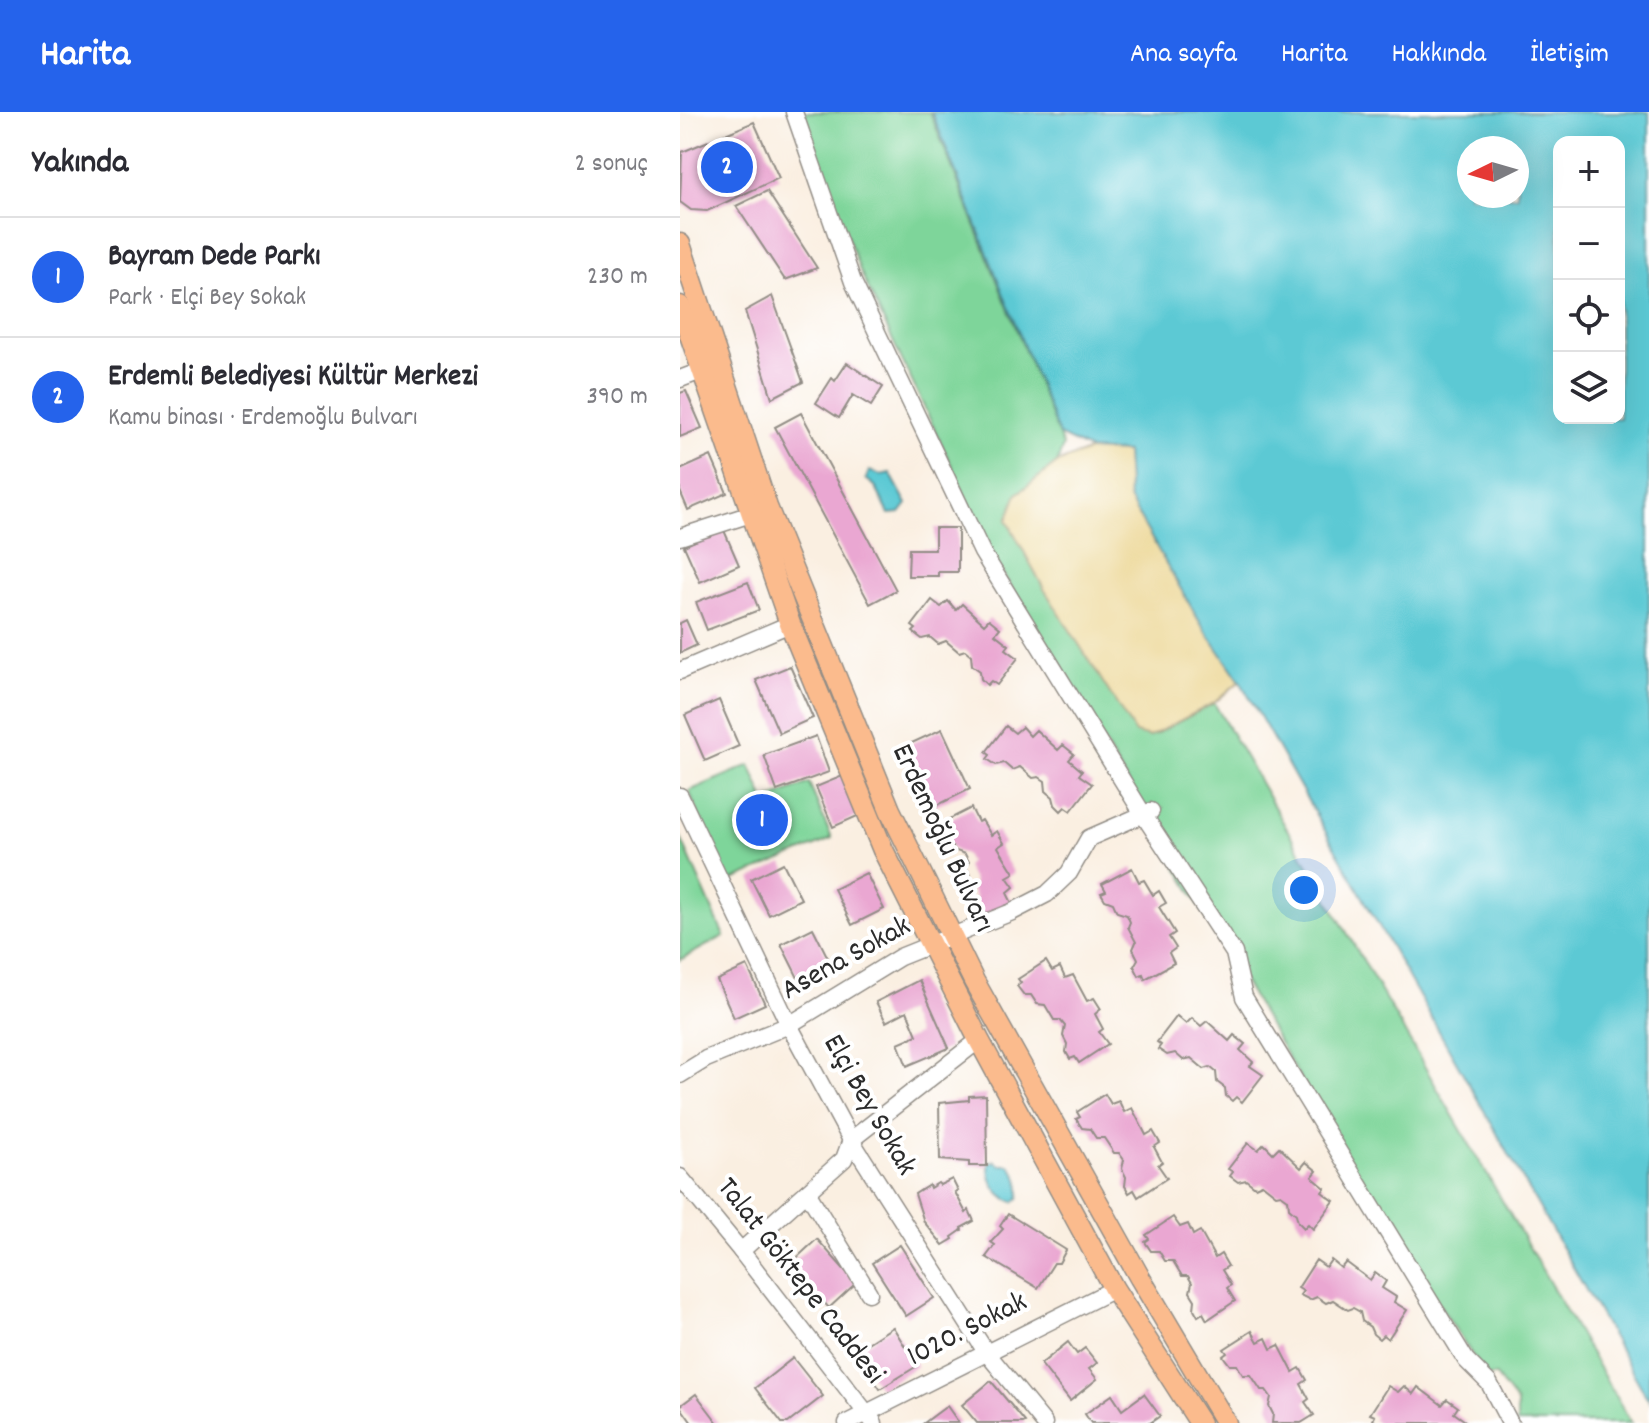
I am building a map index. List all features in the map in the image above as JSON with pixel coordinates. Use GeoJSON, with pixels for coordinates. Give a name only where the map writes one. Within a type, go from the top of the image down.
{"type":"FeatureCollection","features":[{"type":"Feature","properties":{"kind":"main road","name":"Erdemoğlu Bulvarı"},"geometry":{"type":"LineString","coordinates":[[680,244],[688,288],[767,507],[890,810],[974,981],[1132,1265],[1226,1423]]}},
{"type":"Feature","properties":{"kind":"main road","name":"Erdemoğlu Bulvarı"},"geometry":{"type":"LineString","coordinates":[[680,306],[790,624],[883,850],[979,1040],[1114,1289],[1200,1423]]}},
{"type":"Feature","properties":{"kind":"street"},"geometry":{"type":"LineString","coordinates":[[794,112],[853,282],[982,552],[1234,953],[1244,997],[1466,1360],[1489,1383],[1510,1423]]}},
{"type":"Feature","properties":{"kind":"street"},"geometry":{"type":"LineString","coordinates":[[680,379],[701,371]]}},
{"type":"Feature","properties":{"kind":"street"},"geometry":{"type":"LineString","coordinates":[[680,537],[751,514]]}},
{"type":"Feature","properties":{"kind":"street"},"geometry":{"type":"LineString","coordinates":[[680,671],[790,624]]}},
{"type":"Feature","properties":{"kind":"street","name":"Elçi Bey Sokak"},"geometry":{"type":"LineString","coordinates":[[680,796],[789,1025],[851,1140],[986,1352],[1044,1423]]}},
{"type":"Feature","properties":{"kind":"street","name":"Asena Sokak"},"geometry":{"type":"LineString","coordinates":[[680,1075],[706,1059],[789,1025],[900,957],[1012,912],[1047,894],[1069,873],[1089,838],[1147,812]]}},
{"type":"Feature","properties":{"kind":"street"},"geometry":{"type":"LineString","coordinates":[[741,1251],[844,1159],[851,1140],[979,1040]]}},
{"type":"Feature","properties":{"kind":"street","name":"Talat Göktepe Caddesi"},"geometry":{"type":"LineString","coordinates":[[680,1177],[870,1418]]}},
{"type":"Feature","properties":{"kind":"street"},"geometry":{"type":"LineString","coordinates":[[807,1192],[869,1293]]}},
{"type":"Feature","properties":{"kind":"street","name":"1020. Sokak"},"geometry":{"type":"LineString","coordinates":[[847,1423],[870,1418],[986,1352],[1114,1289]]}},
{"type":"Feature","properties":{"kind":"green space"},"geometry":{"type":"Polygon","coordinates":[[[801,112],[930,112],[1063,446],[1057,463],[1017,494],[1150,737],[1214,703],[1631,1423],[1517,1423],[1517,1403],[1496,1376],[1486,1376],[1368,1195],[986,545],[861,273],[801,112]]]}},
{"type":"Feature","properties":{"kind":"green space"},"geometry":{"type":"Polygon","coordinates":[[[750,765],[765,801],[809,783],[832,839],[726,883],[689,791],[750,765]]]}},
{"type":"Feature","properties":{"kind":"green space"},"geometry":{"type":"Polygon","coordinates":[[[680,836],[724,936],[680,960],[680,836]]]}},
{"type":"Feature","properties":{"kind":"sand"},"geometry":{"type":"Polygon","coordinates":[[[1090,450],[1126,452],[1129,499],[1201,624],[1240,681],[1214,703],[1149,737],[1135,733],[1044,589],[1007,520],[1017,494],[1057,463],[1090,450]]]}},
{"type":"Feature","properties":{"kind":"water"},"geometry":{"type":"Polygon","coordinates":[[[932,112],[1649,112],[1649,1401],[1240,681],[1201,624],[1129,499],[1126,452],[1090,450],[1059,435],[932,112]]]}},
{"type":"Feature","properties":{"kind":"water"},"geometry":{"type":"Polygon","coordinates":[[[869,471],[881,475],[890,473],[907,504],[900,513],[889,514],[875,486],[866,479],[869,471]]]}},
{"type":"Feature","properties":{"kind":"water"},"geometry":{"type":"Polygon","coordinates":[[[995,1161],[1000,1165],[1010,1165],[1017,1177],[1020,1194],[1014,1202],[998,1192],[992,1182],[989,1163],[995,1161]]]}},
{"type":"Feature","properties":{"kind":"building"},"geometry":{"type":"Polygon","coordinates":[[[754,122],[779,178],[707,211],[691,210],[680,202],[682,152],[754,122]]]}},
{"type":"Feature","properties":{"kind":"building"},"geometry":{"type":"Polygon","coordinates":[[[767,191],[817,268],[785,280],[736,206],[767,191]]]}},
{"type":"Feature","properties":{"kind":"building"},"geometry":{"type":"Polygon","coordinates":[[[772,296],[803,382],[772,398],[745,311],[772,296]]]}},
{"type":"Feature","properties":{"kind":"building"},"geometry":{"type":"Polygon","coordinates":[[[847,363],[883,387],[871,406],[853,395],[839,418],[816,403],[832,378],[835,381],[847,363]]]}},
{"type":"Feature","properties":{"kind":"building"},"geometry":{"type":"Polygon","coordinates":[[[686,391],[702,428],[680,437],[680,393],[686,391]]]}},
{"type":"Feature","properties":{"kind":"building"},"geometry":{"type":"Polygon","coordinates":[[[801,413],[896,590],[870,604],[775,427],[801,413]]]}},
{"type":"Feature","properties":{"kind":"building"},"geometry":{"type":"Polygon","coordinates":[[[711,456],[727,493],[688,510],[680,491],[680,470],[711,456]]]}},
{"type":"Feature","properties":{"kind":"building"},"geometry":{"type":"Polygon","coordinates":[[[723,528],[739,565],[700,582],[684,546],[723,528]]]}},
{"type":"Feature","properties":{"kind":"building"},"geometry":{"type":"Polygon","coordinates":[[[935,528],[958,528],[958,572],[908,576],[909,549],[935,549],[935,528]]]}},
{"type":"Feature","properties":{"kind":"building"},"geometry":{"type":"Polygon","coordinates":[[[748,582],[759,610],[707,630],[696,602],[748,582]]]}},
{"type":"Feature","properties":{"kind":"building"},"geometry":{"type":"Polygon","coordinates":[[[932,600],[941,607],[948,601],[956,610],[962,604],[984,624],[989,619],[1000,628],[995,634],[1009,645],[1006,649],[1018,658],[997,685],[991,681],[987,685],[981,679],[980,671],[972,665],[971,655],[965,650],[959,652],[946,641],[938,644],[930,637],[922,639],[913,632],[916,629],[912,626],[932,600]]]}},
{"type":"Feature","properties":{"kind":"building"},"geometry":{"type":"Polygon","coordinates":[[[686,620],[697,645],[680,653],[680,623],[686,620]]]}},
{"type":"Feature","properties":{"kind":"building"},"geometry":{"type":"Polygon","coordinates":[[[790,666],[813,718],[779,733],[756,680],[790,666]]]}},
{"type":"Feature","properties":{"kind":"building"},"geometry":{"type":"Polygon","coordinates":[[[719,700],[739,746],[705,761],[685,715],[719,700]]]}},
{"type":"Feature","properties":{"kind":"building"},"geometry":{"type":"Polygon","coordinates":[[[1006,726],[1015,733],[1022,727],[1030,736],[1036,730],[1058,750],[1063,745],[1074,754],[1069,760],[1082,771],[1079,775],[1092,784],[1071,811],[1065,807],[1061,811],[1055,805],[1053,797],[1046,791],[1045,781],[1039,777],[1033,778],[1020,767],[1012,770],[1004,763],[996,765],[987,759],[990,755],[986,752],[1006,726]]]}},
{"type":"Feature","properties":{"kind":"building"},"geometry":{"type":"Polygon","coordinates":[[[942,729],[970,789],[932,808],[903,747],[942,729]]]}},
{"type":"Feature","properties":{"kind":"building"},"geometry":{"type":"Polygon","coordinates":[[[816,736],[829,772],[777,791],[764,755],[816,736]]]}},
{"type":"Feature","properties":{"kind":"building"},"geometry":{"type":"Polygon","coordinates":[[[845,775],[862,814],[833,827],[816,787],[845,775]]]}},
{"type":"Feature","properties":{"kind":"building"},"geometry":{"type":"Polygon","coordinates":[[[971,808],[978,822],[982,820],[991,835],[997,831],[1004,843],[998,847],[1014,873],[1007,877],[1014,887],[1007,893],[1012,903],[984,919],[981,914],[977,916],[972,906],[976,899],[971,889],[974,882],[966,867],[969,862],[965,854],[956,851],[939,833],[944,830],[940,824],[971,808]]]}},
{"type":"Feature","properties":{"kind":"building"},"geometry":{"type":"Polygon","coordinates":[[[783,863],[801,899],[769,915],[751,879],[783,863]]]}},
{"type":"Feature","properties":{"kind":"building"},"geometry":{"type":"Polygon","coordinates":[[[1132,868],[1139,882],[1144,880],[1153,895],[1159,891],[1166,903],[1159,907],[1175,933],[1169,937],[1176,948],[1169,953],[1174,963],[1145,979],[1143,974],[1139,976],[1134,966],[1138,959],[1133,949],[1136,942],[1128,927],[1130,922],[1127,915],[1117,912],[1113,903],[1105,900],[1101,893],[1106,891],[1102,884],[1132,868]]]}},
{"type":"Feature","properties":{"kind":"building"},"geometry":{"type":"Polygon","coordinates":[[[866,873],[884,909],[852,925],[834,889],[866,873]]]}},
{"type":"Feature","properties":{"kind":"building"},"geometry":{"type":"Polygon","coordinates":[[[813,928],[831,964],[799,980],[781,944],[813,928]]]}},
{"type":"Feature","properties":{"kind":"building"},"geometry":{"type":"Polygon","coordinates":[[[1046,961],[1052,971],[1060,967],[1065,978],[1073,975],[1087,1001],[1094,998],[1101,1009],[1095,1014],[1103,1029],[1099,1032],[1108,1044],[1079,1063],[1075,1057],[1070,1059],[1066,1052],[1065,1026],[1060,1020],[1054,1020],[1045,1005],[1037,1004],[1031,995],[1024,995],[1017,986],[1021,983],[1018,979],[1046,961]]]}},
{"type":"Feature","properties":{"kind":"building"},"geometry":{"type":"Polygon","coordinates":[[[747,966],[765,1004],[734,1018],[717,980],[747,966]]]}},
{"type":"Feature","properties":{"kind":"building"},"geometry":{"type":"Polygon","coordinates":[[[919,980],[949,1048],[907,1066],[898,1043],[917,1035],[907,1011],[886,1022],[876,1002],[919,980]]]}},
{"type":"Feature","properties":{"kind":"building"},"geometry":{"type":"Polygon","coordinates":[[[1177,1016],[1186,1024],[1192,1018],[1201,1026],[1207,1021],[1229,1041],[1234,1035],[1245,1044],[1240,1050],[1253,1062],[1250,1066],[1263,1075],[1242,1102],[1236,1097],[1232,1101],[1226,1096],[1225,1088],[1217,1082],[1216,1072],[1210,1067],[1204,1069],[1191,1058],[1183,1060],[1175,1053],[1167,1055],[1158,1049],[1161,1045],[1157,1042],[1177,1016]]]}},
{"type":"Feature","properties":{"kind":"building"},"geometry":{"type":"Polygon","coordinates":[[[1105,1094],[1111,1104],[1119,1101],[1124,1112],[1132,1108],[1146,1135],[1153,1131],[1160,1143],[1154,1147],[1162,1162],[1158,1165],[1167,1178],[1138,1197],[1134,1190],[1129,1193],[1125,1186],[1124,1160],[1119,1153],[1114,1153],[1104,1138],[1096,1138],[1090,1129],[1082,1128],[1076,1119],[1080,1117],[1077,1112],[1105,1094]]]}},
{"type":"Feature","properties":{"kind":"building"},"geometry":{"type":"Polygon","coordinates":[[[986,1095],[987,1166],[940,1160],[939,1103],[986,1095]]]}},
{"type":"Feature","properties":{"kind":"building"},"geometry":{"type":"Polygon","coordinates":[[[1248,1143],[1258,1150],[1264,1144],[1273,1153],[1279,1147],[1301,1168],[1306,1162],[1317,1171],[1312,1177],[1325,1188],[1322,1192],[1334,1201],[1313,1229],[1308,1224],[1304,1228],[1298,1222],[1296,1214],[1289,1208],[1288,1199],[1281,1194],[1276,1195],[1262,1184],[1255,1187],[1246,1180],[1238,1182],[1230,1176],[1233,1172],[1228,1169],[1248,1143]]]}},
{"type":"Feature","properties":{"kind":"building"},"geometry":{"type":"Polygon","coordinates":[[[952,1179],[966,1213],[969,1210],[974,1221],[961,1228],[953,1239],[943,1245],[924,1222],[915,1194],[929,1185],[930,1188],[952,1179]]]}},
{"type":"Feature","properties":{"kind":"building"},"geometry":{"type":"Polygon","coordinates":[[[1008,1214],[1066,1250],[1038,1288],[986,1257],[995,1245],[991,1242],[1003,1229],[1000,1226],[1008,1214]]]}},
{"type":"Feature","properties":{"kind":"building"},"geometry":{"type":"Polygon","coordinates":[[[1173,1217],[1180,1227],[1188,1224],[1193,1235],[1200,1231],[1215,1258],[1221,1254],[1228,1266],[1222,1270],[1231,1285],[1227,1288],[1235,1301],[1207,1320],[1203,1313],[1198,1316],[1194,1309],[1195,1300],[1190,1292],[1192,1283],[1188,1276],[1182,1276],[1173,1261],[1165,1261],[1159,1251],[1151,1251],[1145,1242],[1149,1239],[1146,1235],[1173,1217]]]}},
{"type":"Feature","properties":{"kind":"building"},"geometry":{"type":"Polygon","coordinates":[[[817,1239],[856,1283],[829,1308],[790,1264],[817,1239]]]}},
{"type":"Feature","properties":{"kind":"building"},"geometry":{"type":"Polygon","coordinates":[[[900,1245],[934,1298],[906,1316],[872,1263],[900,1245]]]}},
{"type":"Feature","properties":{"kind":"building"},"geometry":{"type":"Polygon","coordinates":[[[1316,1260],[1326,1267],[1331,1260],[1341,1268],[1346,1262],[1370,1280],[1375,1273],[1386,1281],[1382,1288],[1396,1297],[1394,1302],[1407,1310],[1388,1339],[1383,1335],[1379,1339],[1373,1334],[1362,1321],[1360,1312],[1353,1308],[1348,1310],[1333,1300],[1326,1303],[1317,1297],[1310,1300],[1300,1295],[1303,1291],[1298,1288],[1316,1260]]]}},
{"type":"Feature","properties":{"kind":"building"},"geometry":{"type":"Polygon","coordinates":[[[893,1327],[917,1366],[880,1389],[855,1351],[893,1327]]]}},
{"type":"Feature","properties":{"kind":"building"},"geometry":{"type":"Polygon","coordinates":[[[1252,1331],[1258,1342],[1266,1338],[1271,1349],[1279,1345],[1293,1372],[1300,1368],[1307,1380],[1301,1384],[1309,1399],[1305,1402],[1314,1415],[1301,1423],[1272,1423],[1271,1397],[1266,1390],[1261,1390],[1251,1375],[1243,1375],[1237,1365],[1230,1365],[1223,1356],[1227,1353],[1224,1349],[1252,1331]]]}},
{"type":"Feature","properties":{"kind":"building"},"geometry":{"type":"Polygon","coordinates":[[[1068,1342],[1077,1354],[1085,1348],[1097,1363],[1089,1369],[1097,1379],[1070,1401],[1041,1364],[1068,1342]]]}},
{"type":"Feature","properties":{"kind":"building"},"geometry":{"type":"Polygon","coordinates":[[[793,1358],[823,1396],[788,1423],[782,1423],[755,1388],[793,1358]]]}},
{"type":"Feature","properties":{"kind":"building"},"geometry":{"type":"Polygon","coordinates":[[[991,1381],[1025,1422],[977,1423],[962,1405],[991,1381]]]}},
{"type":"Feature","properties":{"kind":"building"},"geometry":{"type":"Polygon","coordinates":[[[1388,1386],[1398,1392],[1404,1386],[1413,1394],[1418,1387],[1442,1405],[1447,1399],[1458,1407],[1454,1413],[1468,1423],[1377,1423],[1373,1420],[1375,1416],[1370,1414],[1388,1386]]]}},
{"type":"Feature","properties":{"kind":"building"},"geometry":{"type":"Polygon","coordinates":[[[696,1394],[718,1423],[692,1423],[680,1406],[696,1394]]]}},
{"type":"Feature","properties":{"kind":"building"},"geometry":{"type":"Polygon","coordinates":[[[1144,1394],[1160,1416],[1150,1423],[1091,1423],[1085,1414],[1112,1395],[1122,1410],[1144,1394]]]}},
{"type":"Feature","properties":{"kind":"building"},"geometry":{"type":"Polygon","coordinates":[[[947,1406],[959,1423],[924,1423],[947,1406]]]}},
{"type":"Feature","properties":{"kind":"place","name":"Erdemli Belediyesi Kültür Merkezi"},"geometry":{"type":"Point","coordinates":[727,167]}},
{"type":"Feature","properties":{"kind":"place","name":"Bayram Dede Parkı"},"geometry":{"type":"Point","coordinates":[762,820]}}]}
